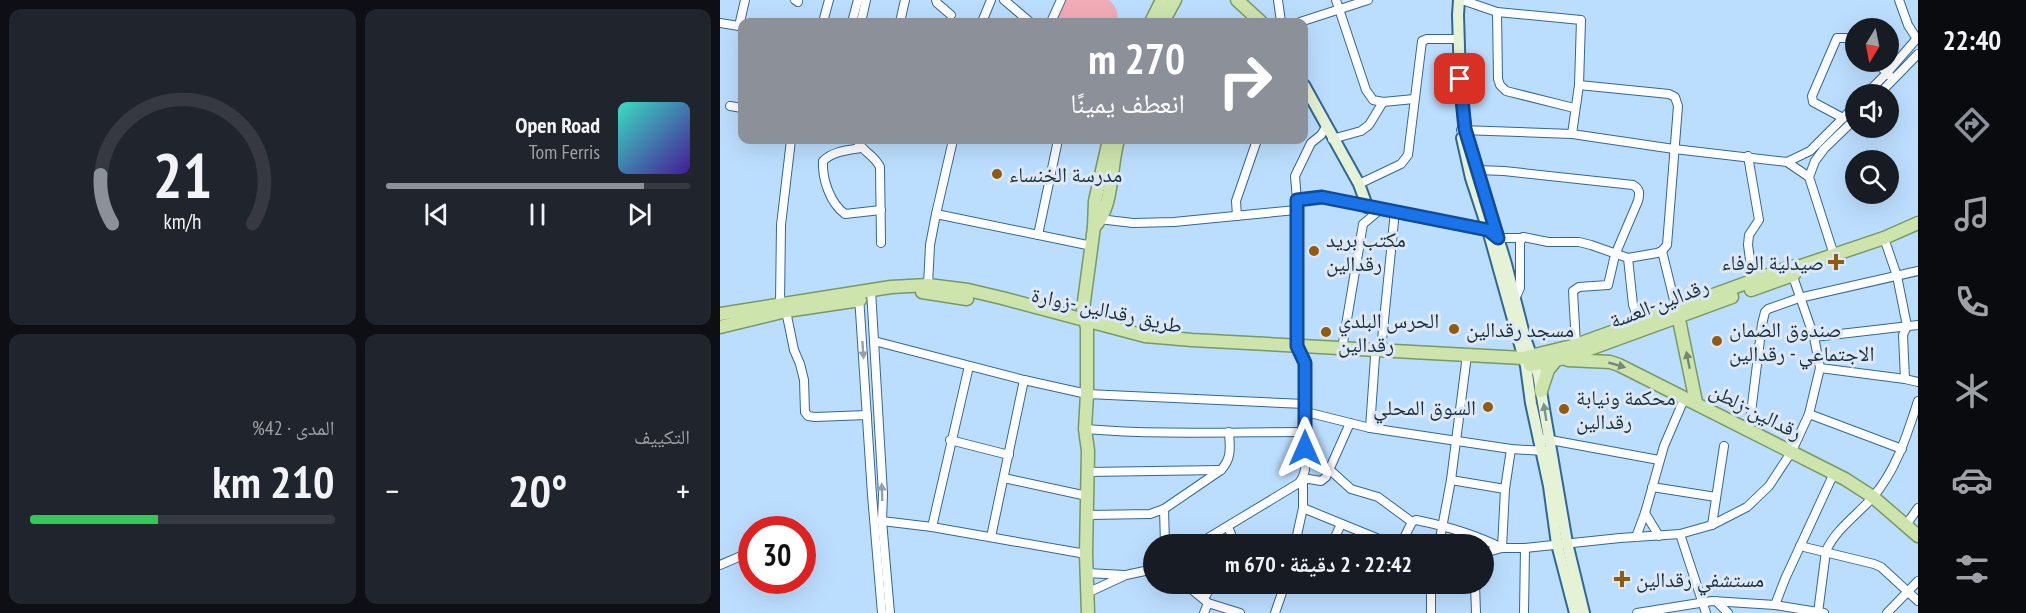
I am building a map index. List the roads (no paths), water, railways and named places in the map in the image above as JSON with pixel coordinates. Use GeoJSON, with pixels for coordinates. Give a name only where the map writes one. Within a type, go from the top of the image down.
{"type":"FeatureCollection","features":[{"type":"Feature","properties":{"kind":"main road"},"geometry":{"type":"LineString","coordinates":[[1153,18],[1162,0]]}},
{"type":"Feature","properties":{"kind":"main road"},"geometry":{"type":"LineString","coordinates":[[1165,18],[1174,0]]}},
{"type":"Feature","properties":{"kind":"main road"},"geometry":{"type":"LineString","coordinates":[[1238,0],[1257,18]]}},
{"type":"Feature","properties":{"kind":"main road"},"geometry":{"type":"LineString","coordinates":[[1248,0],[1264,18]]}},
{"type":"Feature","properties":{"kind":"main road"},"geometry":{"type":"LineString","coordinates":[[1097,221],[1095,201],[1109,144]]}},
{"type":"Feature","properties":{"kind":"main road"},"geometry":{"type":"LineString","coordinates":[[1088,613],[1086,324],[1083,309],[1097,221],[1117,144]]}},
{"type":"Feature","properties":{"kind":"main road","name":"رقدالين-العسة"},"geometry":{"type":"LineString","coordinates":[[1529,361],[1640,321],[1673,314],[1884,238],[1918,223]]}},
{"type":"Feature","properties":{"kind":"main road","name":"رقدالين-العسة"},"geometry":{"type":"LineString","coordinates":[[1529,361],[1558,360],[1753,280],[1794,269]]}},
{"type":"Feature","properties":{"kind":"main road","name":"طريق رقدالين -زوارة"},"geometry":{"type":"LineString","coordinates":[[720,314],[783,308],[865,295],[907,285],[928,285],[968,290],[1086,324]]}},
{"type":"Feature","properties":{"kind":"main road","name":"طريق رقدالين -زوارة"},"geometry":{"type":"LineString","coordinates":[[865,295],[905,292],[934,293],[1145,336],[1299,349],[1529,361]]}},
{"type":"Feature","properties":{"kind":"main road","name":"طريق رقدالين -زوارة"},"geometry":{"type":"LineString","coordinates":[[720,327],[783,308]]}},
{"type":"Feature","properties":{"kind":"main road"},"geometry":{"type":"LineString","coordinates":[[1673,314],[1691,400]]}},
{"type":"Feature","properties":{"kind":"main road","name":"طريق رقدالين -زوارة"},"geometry":{"type":"LineString","coordinates":[[1299,349],[1342,349],[1378,354]]}},
{"type":"Feature","properties":{"kind":"main road"},"geometry":{"type":"LineString","coordinates":[[1541,391],[1548,370],[1558,360]]}},
{"type":"Feature","properties":{"kind":"main road","name":"رقدالين-زلطن"},"geometry":{"type":"LineString","coordinates":[[1558,360],[1619,364],[1833,473],[1873,497],[1918,536]]}},
{"type":"Feature","properties":{"kind":"street"},"geometry":{"type":"LineString","coordinates":[[742,18],[745,0]]}},
{"type":"Feature","properties":{"kind":"street"},"geometry":{"type":"LineString","coordinates":[[824,18],[829,0]]}},
{"type":"Feature","properties":{"kind":"street"},"geometry":{"type":"LineString","coordinates":[[853,18],[858,0]]}},
{"type":"Feature","properties":{"kind":"street"},"geometry":{"type":"LineString","coordinates":[[862,18],[866,0]]}},
{"type":"Feature","properties":{"kind":"street"},"geometry":{"type":"LineString","coordinates":[[901,18],[905,0]]}},
{"type":"Feature","properties":{"kind":"street"},"geometry":{"type":"LineString","coordinates":[[936,0],[951,15]]}},
{"type":"Feature","properties":{"kind":"street"},"geometry":{"type":"LineString","coordinates":[[984,18],[992,0]]}},
{"type":"Feature","properties":{"kind":"street"},"geometry":{"type":"LineString","coordinates":[[1004,0],[1025,18]]}},
{"type":"Feature","properties":{"kind":"street"},"geometry":{"type":"LineString","coordinates":[[1053,18],[1061,0]]}},
{"type":"Feature","properties":{"kind":"street"},"geometry":{"type":"LineString","coordinates":[[1278,0],[1280,18]]}},
{"type":"Feature","properties":{"kind":"street"},"geometry":{"type":"LineString","coordinates":[[1336,0],[1366,90],[1373,100],[1383,102],[1414,99]]}},
{"type":"Feature","properties":{"kind":"street"},"geometry":{"type":"LineString","coordinates":[[1308,19],[1368,0]]}},
{"type":"Feature","properties":{"kind":"street"},"geometry":{"type":"LineString","coordinates":[[1453,0],[1451,15],[1456,112],[1478,170],[1525,338],[1575,613]]}},
{"type":"Feature","properties":{"kind":"street"},"geometry":{"type":"LineString","coordinates":[[1544,439],[1541,391],[1529,361],[1471,178],[1463,129],[1460,79],[1458,15],[1461,0],[1497,12],[1581,20],[1579,86],[1574,108],[1572,135]]}},
{"type":"Feature","properties":{"kind":"street"},"geometry":{"type":"LineString","coordinates":[[1886,84],[1917,38],[1908,25],[1899,0]]}},
{"type":"Feature","properties":{"kind":"street"},"geometry":{"type":"LineString","coordinates":[[1497,12],[1500,85],[1506,91],[1574,108]]}},
{"type":"Feature","properties":{"kind":"street"},"geometry":{"type":"LineString","coordinates":[[720,23],[738,26]]}},
{"type":"Feature","properties":{"kind":"street"},"geometry":{"type":"LineString","coordinates":[[1787,162],[1809,152],[1843,118],[1813,102],[1812,96],[1837,38],[1845,38]]}},
{"type":"Feature","properties":{"kind":"street"},"geometry":{"type":"LineString","coordinates":[[1359,184],[1406,160],[1422,41],[1453,39]]}},
{"type":"Feature","properties":{"kind":"street"},"geometry":{"type":"LineString","coordinates":[[1880,84],[1918,54]]}},
{"type":"Feature","properties":{"kind":"street"},"geometry":{"type":"LineString","coordinates":[[1887,72],[1891,76]]}},
{"type":"Feature","properties":{"kind":"street"},"geometry":{"type":"LineString","coordinates":[[1297,200],[1322,197],[1488,230],[1498,238],[1523,237],[1548,242],[1579,242],[1628,258],[1662,251],[1667,245],[1678,106],[1675,97],[1669,94],[1579,86]]}},
{"type":"Feature","properties":{"kind":"street"},"geometry":{"type":"LineString","coordinates":[[1308,93],[1359,184],[1367,206],[1342,349]]}},
{"type":"Feature","properties":{"kind":"street"},"geometry":{"type":"LineString","coordinates":[[1332,139],[1361,131],[1369,125],[1383,102]]}},
{"type":"Feature","properties":{"kind":"street"},"geometry":{"type":"LineString","coordinates":[[730,106],[738,107]]}},
{"type":"Feature","properties":{"kind":"street"},"geometry":{"type":"LineString","coordinates":[[1297,534],[1303,508],[1303,478],[1306,464],[1305,363],[1299,349],[1295,177],[1311,142],[1321,135],[1326,127]]}},
{"type":"Feature","properties":{"kind":"street"},"geometry":{"type":"LineString","coordinates":[[1463,129],[1572,135],[1787,162],[1809,177],[1834,255]]}},
{"type":"Feature","properties":{"kind":"street"},"geometry":{"type":"LineString","coordinates":[[1809,177],[1816,159],[1845,129]]}},
{"type":"Feature","properties":{"kind":"street"},"geometry":{"type":"LineString","coordinates":[[791,144],[782,225],[783,308],[794,350],[801,364],[805,412],[808,416],[867,415]]}},
{"type":"Feature","properties":{"kind":"street"},"geometry":{"type":"LineString","coordinates":[[859,144],[861,148],[874,156],[880,167],[881,243]]}},
{"type":"Feature","properties":{"kind":"street"},"geometry":{"type":"LineString","coordinates":[[928,285],[930,245],[952,144]]}},
{"type":"Feature","properties":{"kind":"street"},"geometry":{"type":"LineString","coordinates":[[1038,235],[1057,144]]}},
{"type":"Feature","properties":{"kind":"street"},"geometry":{"type":"LineString","coordinates":[[1237,216],[1236,201],[1256,144]]}},
{"type":"Feature","properties":{"kind":"street"},"geometry":{"type":"LineString","coordinates":[[861,148],[842,151],[828,156],[824,161],[825,175],[832,200],[845,214],[881,210]]}},
{"type":"Feature","properties":{"kind":"street"},"geometry":{"type":"LineString","coordinates":[[1809,152],[1816,159]]}},
{"type":"Feature","properties":{"kind":"street"},"geometry":{"type":"LineString","coordinates":[[1748,156],[1759,220],[1749,235],[1748,245],[1753,280]]}},
{"type":"Feature","properties":{"kind":"street"},"geometry":{"type":"LineString","coordinates":[[1478,170],[1633,185],[1640,193],[1616,255],[1608,285],[1579,287],[1573,291],[1576,345]]}},
{"type":"Feature","properties":{"kind":"street"},"geometry":{"type":"LineString","coordinates":[[1363,224],[1381,209]]}},
{"type":"Feature","properties":{"kind":"street"},"geometry":{"type":"LineString","coordinates":[[1097,221],[1143,223],[1296,210]]}},
{"type":"Feature","properties":{"kind":"street"},"geometry":{"type":"LineString","coordinates":[[1370,428],[1395,211]]}},
{"type":"Feature","properties":{"kind":"street"},"geometry":{"type":"LineString","coordinates":[[936,214],[1092,246]]}},
{"type":"Feature","properties":{"kind":"street"},"geometry":{"type":"LineString","coordinates":[[1515,299],[1520,288],[1521,238]]}},
{"type":"Feature","properties":{"kind":"street"},"geometry":{"type":"LineString","coordinates":[[1884,238],[1897,276],[1907,326],[1903,335],[1905,378]]}},
{"type":"Feature","properties":{"kind":"street"},"geometry":{"type":"LineString","coordinates":[[1662,251],[1673,314]]}},
{"type":"Feature","properties":{"kind":"street"},"geometry":{"type":"LineString","coordinates":[[1628,258],[1634,311],[1640,321]]}},
{"type":"Feature","properties":{"kind":"street"},"geometry":{"type":"LineString","coordinates":[[1494,550],[1680,534],[1712,525],[1746,507],[1769,486],[1792,451],[1809,414],[1820,368],[1814,337],[1799,298],[1794,269]]}},
{"type":"Feature","properties":{"kind":"street"},"geometry":{"type":"LineString","coordinates":[[1749,429],[1765,312],[1768,309],[1799,298],[1918,271]]}},
{"type":"Feature","properties":{"kind":"street"},"geometry":{"type":"LineString","coordinates":[[865,295],[874,341],[882,522],[890,613]]}},
{"type":"Feature","properties":{"kind":"street"},"geometry":{"type":"LineString","coordinates":[[865,295],[867,415],[882,613]]}},
{"type":"Feature","properties":{"kind":"street"},"geometry":{"type":"LineString","coordinates":[[1814,337],[1918,325]]}},
{"type":"Feature","properties":{"kind":"street"},"geometry":{"type":"LineString","coordinates":[[874,341],[1087,394],[1305,408],[1370,428],[1511,449],[1546,451]]}},
{"type":"Feature","properties":{"kind":"street"},"geometry":{"type":"LineString","coordinates":[[1442,534],[1466,358]]}},
{"type":"Feature","properties":{"kind":"street"},"geometry":{"type":"LineString","coordinates":[[932,527],[950,440],[969,366]]}},
{"type":"Feature","properties":{"kind":"street"},"geometry":{"type":"LineString","coordinates":[[1820,368],[1905,378],[1918,382]]}},
{"type":"Feature","properties":{"kind":"street"},"geometry":{"type":"LineString","coordinates":[[991,537],[1024,380]]}},
{"type":"Feature","properties":{"kind":"street"},"geometry":{"type":"LineString","coordinates":[[1636,537],[1659,460],[1691,400]]}},
{"type":"Feature","properties":{"kind":"street"},"geometry":{"type":"LineString","coordinates":[[1637,613],[1701,601],[1775,605],[1820,612],[1826,551],[1835,535],[1873,497],[1888,475],[1902,449],[1918,401]]}},
{"type":"Feature","properties":{"kind":"street"},"geometry":{"type":"LineString","coordinates":[[1809,414],[1902,449]]}},
{"type":"Feature","properties":{"kind":"street"},"geometry":{"type":"LineString","coordinates":[[1303,478],[1321,481],[1326,477],[1350,423]]}},
{"type":"Feature","properties":{"kind":"street"},"geometry":{"type":"LineString","coordinates":[[1085,429],[1120,432],[1304,432]]}},
{"type":"Feature","properties":{"kind":"street"},"geometry":{"type":"LineString","coordinates":[[1087,515],[1150,514],[1164,509],[1221,470],[1228,462],[1229,432]]}},
{"type":"Feature","properties":{"kind":"street"},"geometry":{"type":"LineString","coordinates":[[1544,439],[1659,460]]}},
{"type":"Feature","properties":{"kind":"street"},"geometry":{"type":"LineString","coordinates":[[950,440],[1009,455]]}},
{"type":"Feature","properties":{"kind":"street"},"geometry":{"type":"LineString","coordinates":[[1712,525],[1724,446]]}},
{"type":"Feature","properties":{"kind":"street"},"geometry":{"type":"LineString","coordinates":[[1502,548],[1505,489],[1511,449]]}},
{"type":"Feature","properties":{"kind":"street"},"geometry":{"type":"LineString","coordinates":[[1087,472],[1221,470]]}},
{"type":"Feature","properties":{"kind":"street"},"geometry":{"type":"LineString","coordinates":[[1330,470],[1351,489],[1378,497],[1412,522]]}},
{"type":"Feature","properties":{"kind":"street"},"geometry":{"type":"LineString","coordinates":[[1775,605],[1833,473]]}},
{"type":"Feature","properties":{"kind":"street"},"geometry":{"type":"LineString","coordinates":[[1004,478],[1087,496]]}},
{"type":"Feature","properties":{"kind":"street"},"geometry":{"type":"LineString","coordinates":[[1216,534],[1299,483],[1303,478]]}},
{"type":"Feature","properties":{"kind":"street"},"geometry":{"type":"LineString","coordinates":[[1451,480],[1505,489]]}},
{"type":"Feature","properties":{"kind":"street"},"geometry":{"type":"LineString","coordinates":[[1652,487],[1716,497]]}},
{"type":"Feature","properties":{"kind":"street"},"geometry":{"type":"LineString","coordinates":[[1303,508],[1383,542],[1398,544],[1405,537],[1412,522],[1416,520],[1482,538],[1502,548]]}},
{"type":"Feature","properties":{"kind":"street"},"geometry":{"type":"LineString","coordinates":[[1906,525],[1918,508]]}},
{"type":"Feature","properties":{"kind":"street"},"geometry":{"type":"LineString","coordinates":[[1164,509],[1165,534]]}},
{"type":"Feature","properties":{"kind":"street"},"geometry":{"type":"LineString","coordinates":[[1645,513],[1659,536]]}},
{"type":"Feature","properties":{"kind":"street"},"geometry":{"type":"LineString","coordinates":[[882,522],[932,527],[1086,554]]}},
{"type":"Feature","properties":{"kind":"street"},"geometry":{"type":"LineString","coordinates":[[1336,534],[1341,524]]}},
{"type":"Feature","properties":{"kind":"street"},"geometry":{"type":"LineString","coordinates":[[1228,527],[1231,534]]}},
{"type":"Feature","properties":{"kind":"street"},"geometry":{"type":"LineString","coordinates":[[1680,534],[1706,613]]}},
{"type":"Feature","properties":{"kind":"street"},"geometry":{"type":"LineString","coordinates":[[1562,543],[1584,613]]}},
{"type":"Feature","properties":{"kind":"street"},"geometry":{"type":"LineString","coordinates":[[1800,546],[1874,564],[1918,601]]}},
{"type":"Feature","properties":{"kind":"street"},"geometry":{"type":"LineString","coordinates":[[1524,613],[1525,548]]}},
{"type":"Feature","properties":{"kind":"street"},"geometry":{"type":"LineString","coordinates":[[720,565],[738,557]]}},
{"type":"Feature","properties":{"kind":"street"},"geometry":{"type":"LineString","coordinates":[[1087,593],[1126,575],[1143,571]]}},
{"type":"Feature","properties":{"kind":"street"},"geometry":{"type":"LineString","coordinates":[[1087,573],[1126,575]]}},
{"type":"Feature","properties":{"kind":"street"},"geometry":{"type":"LineString","coordinates":[[1887,613],[1918,581]]}},
{"type":"Feature","properties":{"kind":"street"},"geometry":{"type":"LineString","coordinates":[[1197,594],[1206,601],[1240,613]]}},
{"type":"Feature","properties":{"kind":"street"},"geometry":{"type":"LineString","coordinates":[[1204,613],[1208,594]]}},
{"type":"Feature","properties":{"kind":"street"},"geometry":{"type":"LineString","coordinates":[[1275,613],[1282,594]]}},
{"type":"Feature","properties":{"kind":"street"},"geometry":{"type":"LineString","coordinates":[[1431,594],[1431,613]]}},
{"type":"Feature","properties":{"kind":"street"},"geometry":{"type":"LineString","coordinates":[[1475,594],[1476,613]]}},
{"type":"Feature","properties":{"kind":"street"},"geometry":{"type":"LineString","coordinates":[[1716,601],[1728,613]]}},
{"type":"Feature","properties":{"kind":"street"},"geometry":{"type":"LineString","coordinates":[[1747,613],[1750,603]]}},
{"type":"Feature","properties":{"kind":"place","name":"مدرسة الخنساء"},"geometry":{"type":"Point","coordinates":[997,174]}},
{"type":"Feature","properties":{"kind":"place","name":"مكتب بريد رقدالين"},"geometry":{"type":"Point","coordinates":[1314,251]}},
{"type":"Feature","properties":{"kind":"place","name":"صيدلية الوفاء"},"geometry":{"type":"Point","coordinates":[1836,262]}},
{"type":"Feature","properties":{"kind":"place","name":"مسجد رقدالين"},"geometry":{"type":"Point","coordinates":[1454,329]}},
{"type":"Feature","properties":{"kind":"place","name":"الحرس البلدي رقدالين"},"geometry":{"type":"Point","coordinates":[1326,332]}},
{"type":"Feature","properties":{"kind":"place","name":"صندوق الضمان الاجتماعي - رقدالين"},"geometry":{"type":"Point","coordinates":[1717,341]}},
{"type":"Feature","properties":{"kind":"place","name":"السوق المحلي"},"geometry":{"type":"Point","coordinates":[1488,407]}},
{"type":"Feature","properties":{"kind":"place","name":"محكمة ونيابة رقدالين"},"geometry":{"type":"Point","coordinates":[1564,409]}},
{"type":"Feature","properties":{"kind":"place","name":"مستشفي رقدالين"},"geometry":{"type":"Point","coordinates":[1622,579]}}]}
